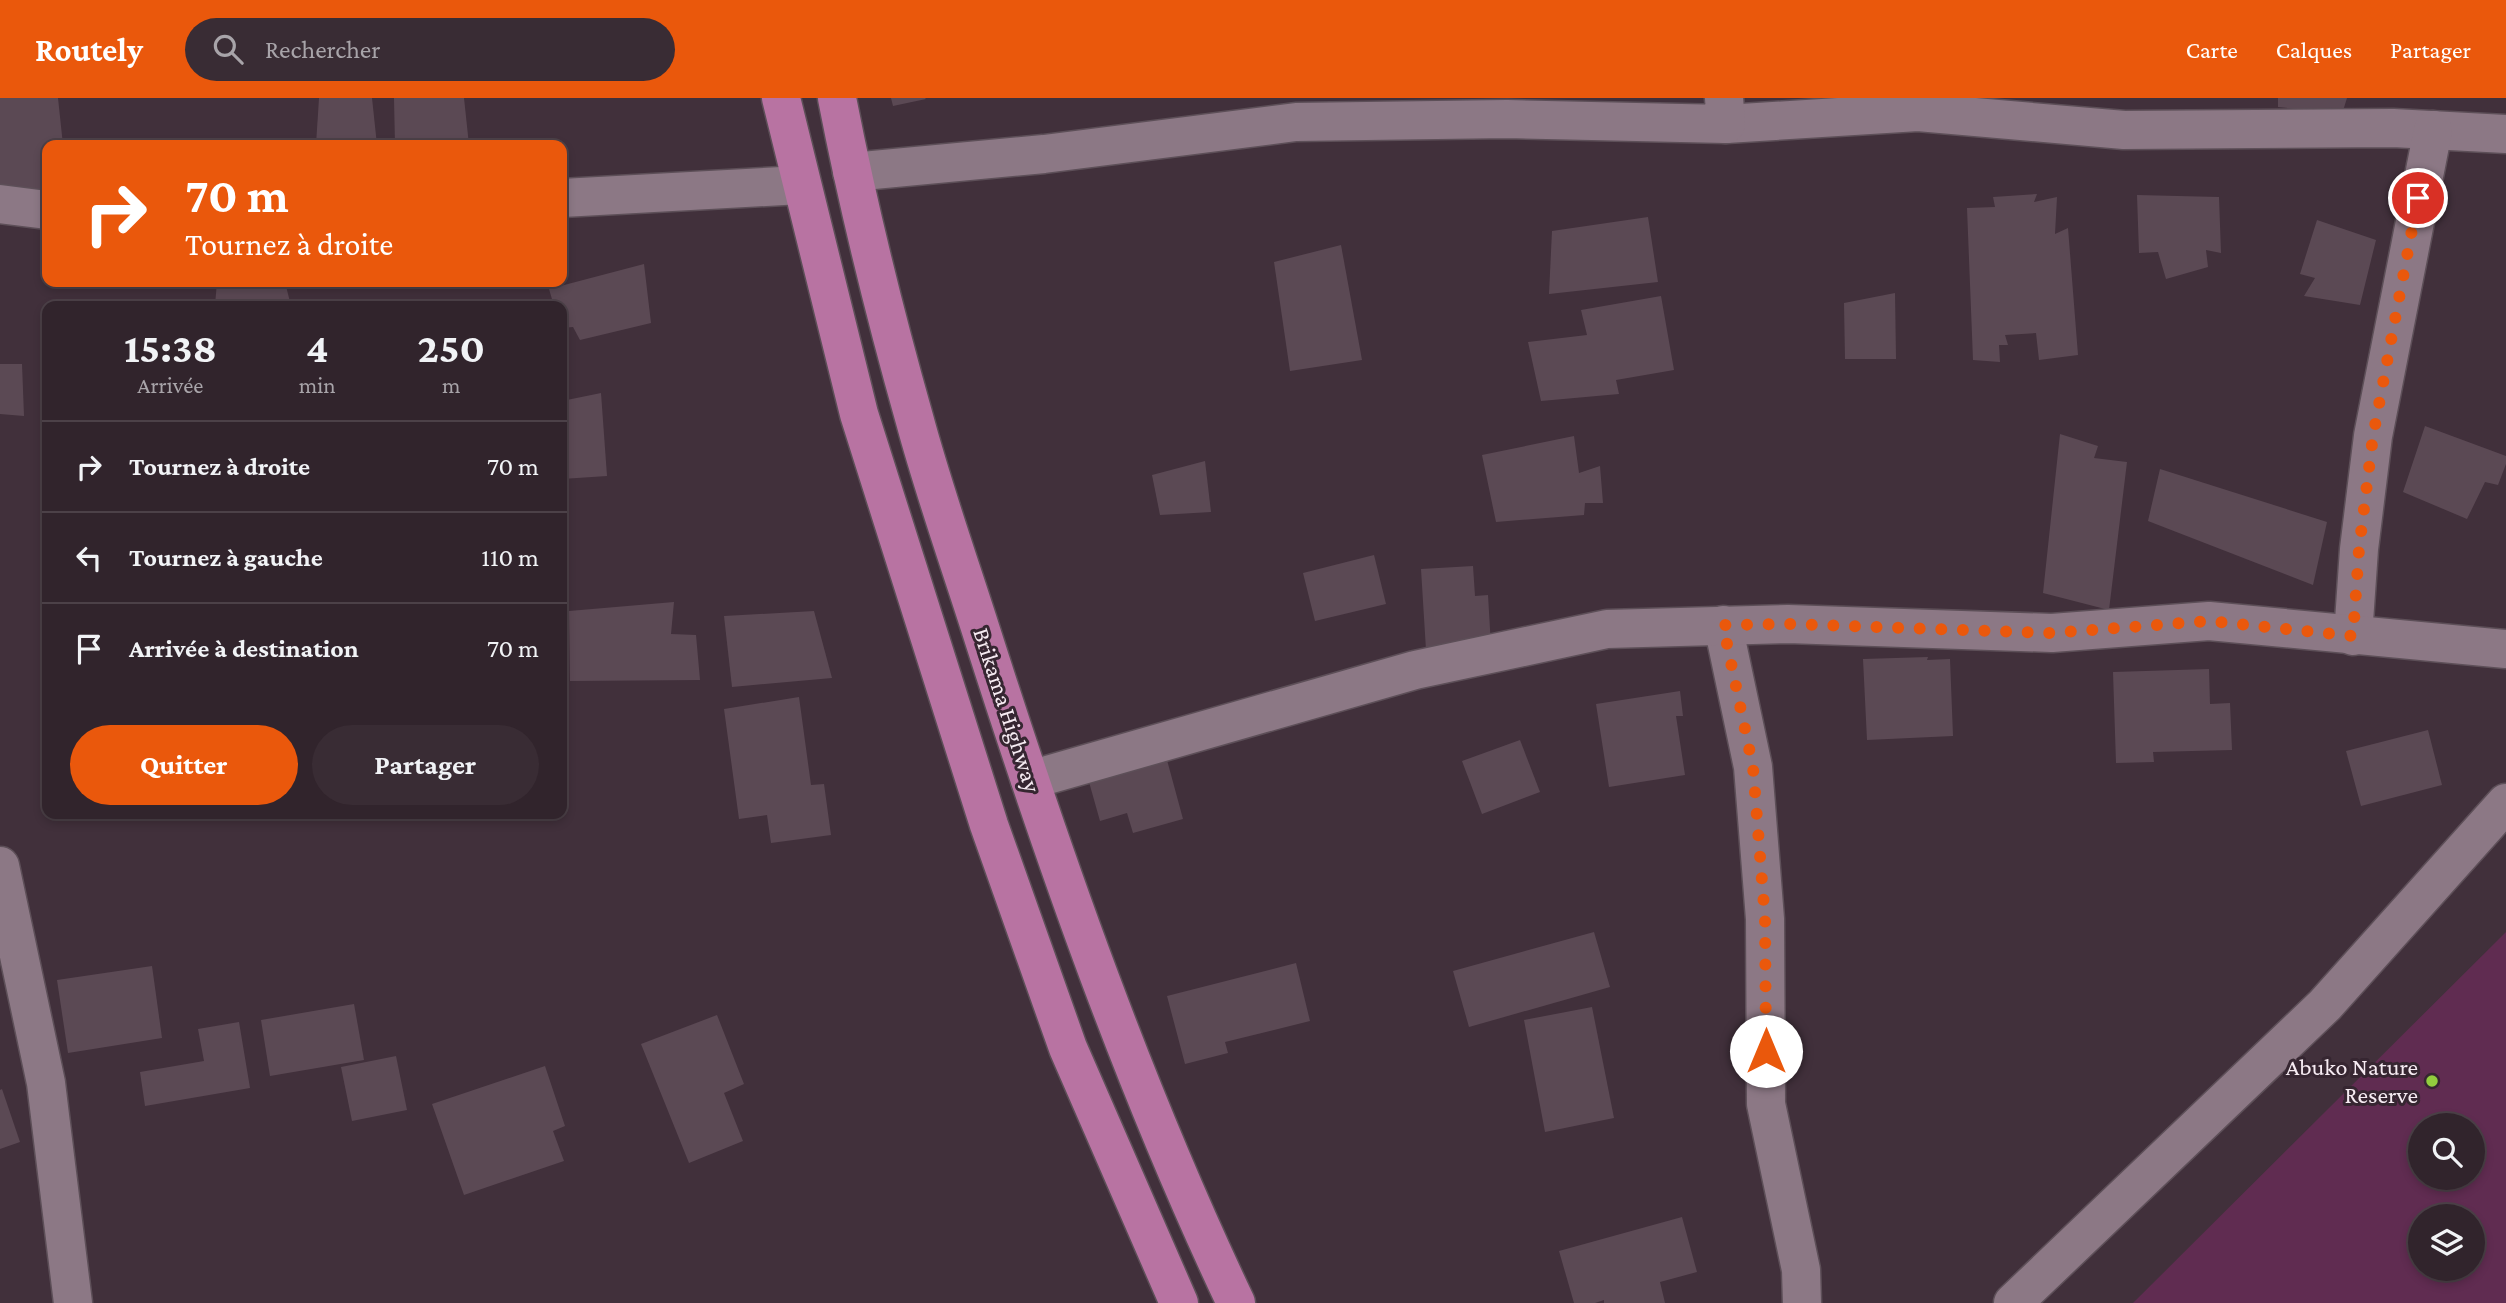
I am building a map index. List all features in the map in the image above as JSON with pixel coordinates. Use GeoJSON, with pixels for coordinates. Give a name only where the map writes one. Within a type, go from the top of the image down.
{"type":"FeatureCollection","features":[{"type":"Feature","properties":{"kind":"highway"},"geometry":{"type":"LineString","coordinates":[[781,98],[859,414],[989,825],[1068,1048],[1179,1303]]}},
{"type":"Feature","properties":{"kind":"highway","name":"Brikama Highway"},"geometry":{"type":"LineString","coordinates":[[837,98],[852,172],[915,422],[1030,780],[1118,1025],[1212,1252],[1236,1303]]}},
{"type":"Feature","properties":{"kind":"street"},"geometry":{"type":"LineString","coordinates":[[852,172],[1044,154],[1296,122],[1507,119],[1725,111],[1918,112],[2124,130],[2393,128],[2506,134]]}},
{"type":"Feature","properties":{"kind":"street"},"geometry":{"type":"LineString","coordinates":[[2353,636],[2359,549],[2373,436],[2433,130]]}},
{"type":"Feature","properties":{"kind":"street"},"geometry":{"type":"LineString","coordinates":[[567,198],[801,185]]}},
{"type":"Feature","properties":{"kind":"street"},"geometry":{"type":"LineString","coordinates":[[0,204],[42,209]]}},
{"type":"Feature","properties":{"kind":"street"},"geometry":{"type":"LineString","coordinates":[[1030,780],[1415,670],[1607,629],[1788,624],[2052,633],[2209,621],[2506,649]]}},
{"type":"Feature","properties":{"kind":"street"},"geometry":{"type":"LineString","coordinates":[[1723,625],[1753,767],[1765,919],[1766,1104],[1801,1270],[1802,1303]]}},
{"type":"Feature","properties":{"kind":"street"},"geometry":{"type":"LineString","coordinates":[[2013,1303],[2325,1005],[2506,803]]}},
{"type":"Feature","properties":{"kind":"street"},"geometry":{"type":"LineString","coordinates":[[0,866],[46,1083],[73,1303]]}},
{"type":"Feature","properties":{"kind":"shaded area","name":"Abuko Nature Reserve"},"geometry":{"type":"Polygon","coordinates":[[[2506,932],[2506,1303],[2133,1303],[2506,932]]]}},
{"type":"Feature","properties":{"kind":"building"},"geometry":{"type":"Polygon","coordinates":[[[0,98],[58,98],[62,140],[42,140],[42,199],[0,199],[0,98]]]}},
{"type":"Feature","properties":{"kind":"building"},"geometry":{"type":"Polygon","coordinates":[[[319,98],[372,98],[376,140],[316,140],[319,98]]]}},
{"type":"Feature","properties":{"kind":"building"},"geometry":{"type":"Polygon","coordinates":[[[394,98],[464,98],[468,140],[395,140],[394,98]]]}},
{"type":"Feature","properties":{"kind":"building"},"geometry":{"type":"Polygon","coordinates":[[[891,98],[925,98],[926,99],[893,106],[891,98]]]}},
{"type":"Feature","properties":{"kind":"building"},"geometry":{"type":"Polygon","coordinates":[[[2278,98],[2347,98],[2342,114],[2278,107],[2278,98]]]}},
{"type":"Feature","properties":{"kind":"building"},"geometry":{"type":"Polygon","coordinates":[[[2037,194],[2034,202],[2057,197],[2055,234],[2068,228],[2078,355],[2039,360],[2036,333],[2005,335],[2008,345],[1999,345],[2000,362],[1973,360],[1967,208],[1995,207],[1993,197],[2037,194]]]}},
{"type":"Feature","properties":{"kind":"building"},"geometry":{"type":"Polygon","coordinates":[[[2137,195],[2219,197],[2221,253],[2206,250],[2208,267],[2166,279],[2158,252],[2139,253],[2137,195]]]}},
{"type":"Feature","properties":{"kind":"building"},"geometry":{"type":"Polygon","coordinates":[[[1648,217],[1658,282],[1549,294],[1552,231],[1648,217]]]}},
{"type":"Feature","properties":{"kind":"building"},"geometry":{"type":"Polygon","coordinates":[[[2317,220],[2376,240],[2360,305],[2304,296],[2315,278],[2300,274],[2317,220]]]}},
{"type":"Feature","properties":{"kind":"building"},"geometry":{"type":"Polygon","coordinates":[[[1341,245],[1362,360],[1290,371],[1274,262],[1341,245]]]}},
{"type":"Feature","properties":{"kind":"building"},"geometry":{"type":"Polygon","coordinates":[[[644,264],[651,323],[580,340],[573,327],[567,328],[567,301],[553,301],[549,289],[567,287],[567,284],[644,264]]]}},
{"type":"Feature","properties":{"kind":"building"},"geometry":{"type":"Polygon","coordinates":[[[217,287],[286,287],[290,301],[233,300],[215,301],[217,287]]]}},
{"type":"Feature","properties":{"kind":"building"},"geometry":{"type":"Polygon","coordinates":[[[1895,293],[1896,359],[1845,359],[1844,303],[1895,293]]]}},
{"type":"Feature","properties":{"kind":"building"},"geometry":{"type":"Polygon","coordinates":[[[1661,296],[1674,370],[1616,380],[1619,394],[1541,401],[1528,342],[1587,335],[1581,310],[1661,296]]]}},
{"type":"Feature","properties":{"kind":"building"},"geometry":{"type":"Polygon","coordinates":[[[0,364],[22,364],[24,416],[0,414],[0,364]]]}},
{"type":"Feature","properties":{"kind":"building"},"geometry":{"type":"Polygon","coordinates":[[[601,393],[607,476],[567,479],[567,400],[601,393]]]}},
{"type":"Feature","properties":{"kind":"building"},"geometry":{"type":"Polygon","coordinates":[[[2425,426],[2506,456],[2506,464],[2498,485],[2485,482],[2467,519],[2403,492],[2425,426]]]}},
{"type":"Feature","properties":{"kind":"building"},"geometry":{"type":"Polygon","coordinates":[[[2060,434],[2098,446],[2094,458],[2127,462],[2109,610],[2043,593],[2060,434]]]}},
{"type":"Feature","properties":{"kind":"building"},"geometry":{"type":"Polygon","coordinates":[[[1574,436],[1579,473],[1600,466],[1603,503],[1585,503],[1584,515],[1496,522],[1482,455],[1574,436]]]}},
{"type":"Feature","properties":{"kind":"building"},"geometry":{"type":"Polygon","coordinates":[[[1205,461],[1211,512],[1160,515],[1152,475],[1205,461]]]}},
{"type":"Feature","properties":{"kind":"building"},"geometry":{"type":"Polygon","coordinates":[[[2160,469],[2327,522],[2313,585],[2148,521],[2160,469]]]}},
{"type":"Feature","properties":{"kind":"building"},"geometry":{"type":"Polygon","coordinates":[[[1374,555],[1386,604],[1315,621],[1303,573],[1374,555]]]}},
{"type":"Feature","properties":{"kind":"building"},"geometry":{"type":"Polygon","coordinates":[[[1473,566],[1475,596],[1488,595],[1491,646],[1426,650],[1421,569],[1473,566]]]}},
{"type":"Feature","properties":{"kind":"building"},"geometry":{"type":"Polygon","coordinates":[[[674,602],[671,634],[696,635],[700,680],[570,681],[569,611],[674,602]]]}},
{"type":"Feature","properties":{"kind":"building"},"geometry":{"type":"Polygon","coordinates":[[[814,611],[832,678],[732,687],[724,616],[814,611]]]}},
{"type":"Feature","properties":{"kind":"building"},"geometry":{"type":"Polygon","coordinates":[[[1928,657],[1927,660],[1950,659],[1953,736],[1867,740],[1863,659],[1928,657]]]}},
{"type":"Feature","properties":{"kind":"building"},"geometry":{"type":"Polygon","coordinates":[[[2209,669],[2210,704],[2230,703],[2232,750],[2153,752],[2154,762],[2116,763],[2113,672],[2209,669]]]}},
{"type":"Feature","properties":{"kind":"building"},"geometry":{"type":"Polygon","coordinates":[[[1680,691],[1683,716],[1676,716],[1685,775],[1609,787],[1596,704],[1680,691]]]}},
{"type":"Feature","properties":{"kind":"building"},"geometry":{"type":"Polygon","coordinates":[[[799,697],[811,785],[824,784],[831,835],[771,843],[767,815],[739,819],[724,709],[799,697]]]}},
{"type":"Feature","properties":{"kind":"building"},"geometry":{"type":"Polygon","coordinates":[[[2428,730],[2442,785],[2361,806],[2346,751],[2428,730]]]}},
{"type":"Feature","properties":{"kind":"building"},"geometry":{"type":"Polygon","coordinates":[[[1520,740],[1540,792],[1482,814],[1462,761],[1520,740]]]}},
{"type":"Feature","properties":{"kind":"building"},"geometry":{"type":"Polygon","coordinates":[[[1167,760],[1183,819],[1133,833],[1127,813],[1100,821],[1089,782],[1167,760]]]}},
{"type":"Feature","properties":{"kind":"building"},"geometry":{"type":"Polygon","coordinates":[[[1594,932],[1610,987],[1469,1027],[1453,971],[1594,932]]]}},
{"type":"Feature","properties":{"kind":"building"},"geometry":{"type":"Polygon","coordinates":[[[1296,963],[1310,1021],[1225,1042],[1228,1053],[1185,1064],[1167,996],[1296,963]]]}},
{"type":"Feature","properties":{"kind":"building"},"geometry":{"type":"Polygon","coordinates":[[[152,966],[162,1038],[68,1053],[57,980],[152,966]]]}},
{"type":"Feature","properties":{"kind":"building"},"geometry":{"type":"Polygon","coordinates":[[[354,1004],[364,1060],[270,1076],[261,1020],[354,1004]]]}},
{"type":"Feature","properties":{"kind":"building"},"geometry":{"type":"Polygon","coordinates":[[[1592,1007],[1614,1118],[1545,1132],[1524,1020],[1592,1007]]]}},
{"type":"Feature","properties":{"kind":"building"},"geometry":{"type":"Polygon","coordinates":[[[717,1015],[744,1084],[724,1093],[743,1141],[689,1163],[641,1044],[717,1015]]]}},
{"type":"Feature","properties":{"kind":"building"},"geometry":{"type":"Polygon","coordinates":[[[239,1022],[250,1088],[145,1106],[140,1072],[204,1061],[198,1029],[239,1022]]]}},
{"type":"Feature","properties":{"kind":"building"},"geometry":{"type":"Polygon","coordinates":[[[396,1056],[407,1110],[352,1121],[341,1067],[396,1056]]]}},
{"type":"Feature","properties":{"kind":"building"},"geometry":{"type":"Polygon","coordinates":[[[545,1066],[565,1126],[553,1131],[564,1161],[464,1195],[432,1104],[545,1066]]]}},
{"type":"Feature","properties":{"kind":"building"},"geometry":{"type":"Polygon","coordinates":[[[2,1089],[20,1142],[0,1149],[0,1090],[2,1089]]]}},
{"type":"Feature","properties":{"kind":"building"},"geometry":{"type":"Polygon","coordinates":[[[1682,1217],[1697,1272],[1660,1282],[1665,1303],[1604,1303],[1604,1300],[1574,1303],[1559,1251],[1682,1217]]]}},
{"type":"Feature","properties":{"kind":"place","name":"Abuko Nature Reserve"},"geometry":{"type":"Point","coordinates":[2432,1081]}},
{"type":"Feature","properties":{"kind":"route"},"geometry":{"type":"LineString","coordinates":[[1766,1051],[1765,919],[1753,767],[1723,625],[1788,624],[2052,633],[2209,621],[2353,636],[2359,549],[2373,436],[2418,198]]}}]}
